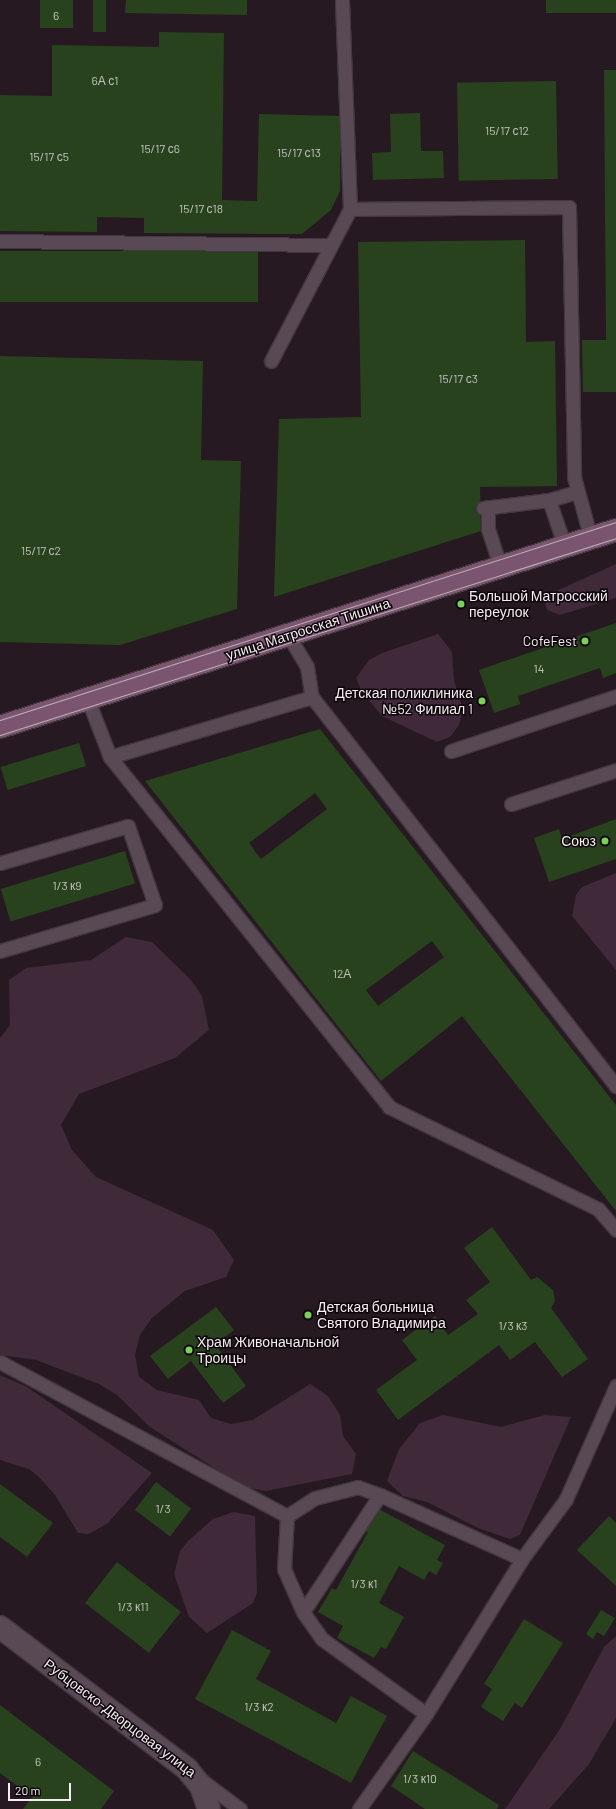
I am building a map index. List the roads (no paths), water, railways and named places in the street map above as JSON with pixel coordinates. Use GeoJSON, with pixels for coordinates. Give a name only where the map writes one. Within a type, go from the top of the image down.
{"type":"FeatureCollection","features":[{"type":"Feature","properties":{"kind":"street","name":"улица Матросская Тишина"},"geometry":{"type":"LineString","coordinates":[[0,728],[616,530]]}},
{"type":"Feature","properties":{"kind":"street","name":"Рубцовско-Дворцовая улица"},"geometry":{"type":"LineString","coordinates":[[0,1627],[187,1769]]}},
{"type":"Feature","properties":{"kind":"street"},"geometry":{"type":"LineString","coordinates":[[187,1769],[201,1786],[209,1809]]}},
{"type":"Feature","properties":{"kind":"lane"},"geometry":{"type":"LineString","coordinates":[[271,361],[350,209],[342,0]]}},
{"type":"Feature","properties":{"kind":"lane"},"geometry":{"type":"LineString","coordinates":[[350,209],[569,206],[577,492],[590,539]]}},
{"type":"Feature","properties":{"kind":"lane"},"geometry":{"type":"LineString","coordinates":[[0,241],[331,245]]}},
{"type":"Feature","properties":{"kind":"lane"},"geometry":{"type":"LineString","coordinates":[[500,567],[488,529],[486,508],[549,500],[577,492]]}},
{"type":"Feature","properties":{"kind":"lane"},"geometry":{"type":"LineString","coordinates":[[549,500],[565,547]]}},
{"type":"Feature","properties":{"kind":"lane"},"geometry":{"type":"LineString","coordinates":[[288,636],[307,667],[312,697],[616,1086]]}},
{"type":"Feature","properties":{"kind":"lane"},"geometry":{"type":"LineString","coordinates":[[451,751],[616,696]]}},
{"type":"Feature","properties":{"kind":"lane"},"geometry":{"type":"LineString","coordinates":[[110,757],[312,697]]}},
{"type":"Feature","properties":{"kind":"lane"},"geometry":{"type":"LineString","coordinates":[[88,700],[110,757],[389,1107],[598,1209],[616,1230]]}},
{"type":"Feature","properties":{"kind":"lane"},"geometry":{"type":"LineString","coordinates":[[511,804],[616,770]]}},
{"type":"Feature","properties":{"kind":"lane"},"geometry":{"type":"LineString","coordinates":[[0,863],[128,826],[155,905],[0,951]]}},
{"type":"Feature","properties":{"kind":"lane"},"geometry":{"type":"LineString","coordinates":[[0,1362],[287,1516]]}},
{"type":"Feature","properties":{"kind":"lane"},"geometry":{"type":"LineString","coordinates":[[359,1809],[426,1714],[522,1559],[566,1499],[616,1386]]}},
{"type":"Feature","properties":{"kind":"lane"},"geometry":{"type":"LineString","coordinates":[[287,1516],[315,1498],[358,1487],[380,1495],[522,1559]]}},
{"type":"Feature","properties":{"kind":"lane"},"geometry":{"type":"LineString","coordinates":[[303,1612],[380,1495]]}},
{"type":"Feature","properties":{"kind":"lane"},"geometry":{"type":"LineString","coordinates":[[287,1516],[284,1569],[303,1612],[322,1639],[426,1714]]}},
{"type":"Feature","properties":{"kind":"lane","name":"Рубцовско-Дворцовая улица"},"geometry":{"type":"LineString","coordinates":[[187,1769],[240,1809]]}},
{"type":"Feature","properties":{"kind":"tram line"},"geometry":{"type":"LineString","coordinates":[[0,720],[616,522]]}},
{"type":"Feature","properties":{"kind":"tram line"},"geometry":{"type":"LineString","coordinates":[[0,735],[616,538]]}},
{"type":"Feature","properties":{"kind":"place","name":"Большой Матросский переулок"},"geometry":{"type":"Point","coordinates":[461,604]}},
{"type":"Feature","properties":{"kind":"place","name":"CofeFest"},"geometry":{"type":"Point","coordinates":[585,641]}},
{"type":"Feature","properties":{"kind":"place","name":"Детская поликлиника №52 Филиал 1"},"geometry":{"type":"Point","coordinates":[482,701]}},
{"type":"Feature","properties":{"kind":"place","name":"Союз"},"geometry":{"type":"Point","coordinates":[605,841]}},
{"type":"Feature","properties":{"kind":"place","name":"Детская больница Святого Владимира"},"geometry":{"type":"Point","coordinates":[308,1315]}},
{"type":"Feature","properties":{"kind":"place","name":"Храм Живоначальной Троицы"},"geometry":{"type":"Point","coordinates":[189,1350]}}]}
